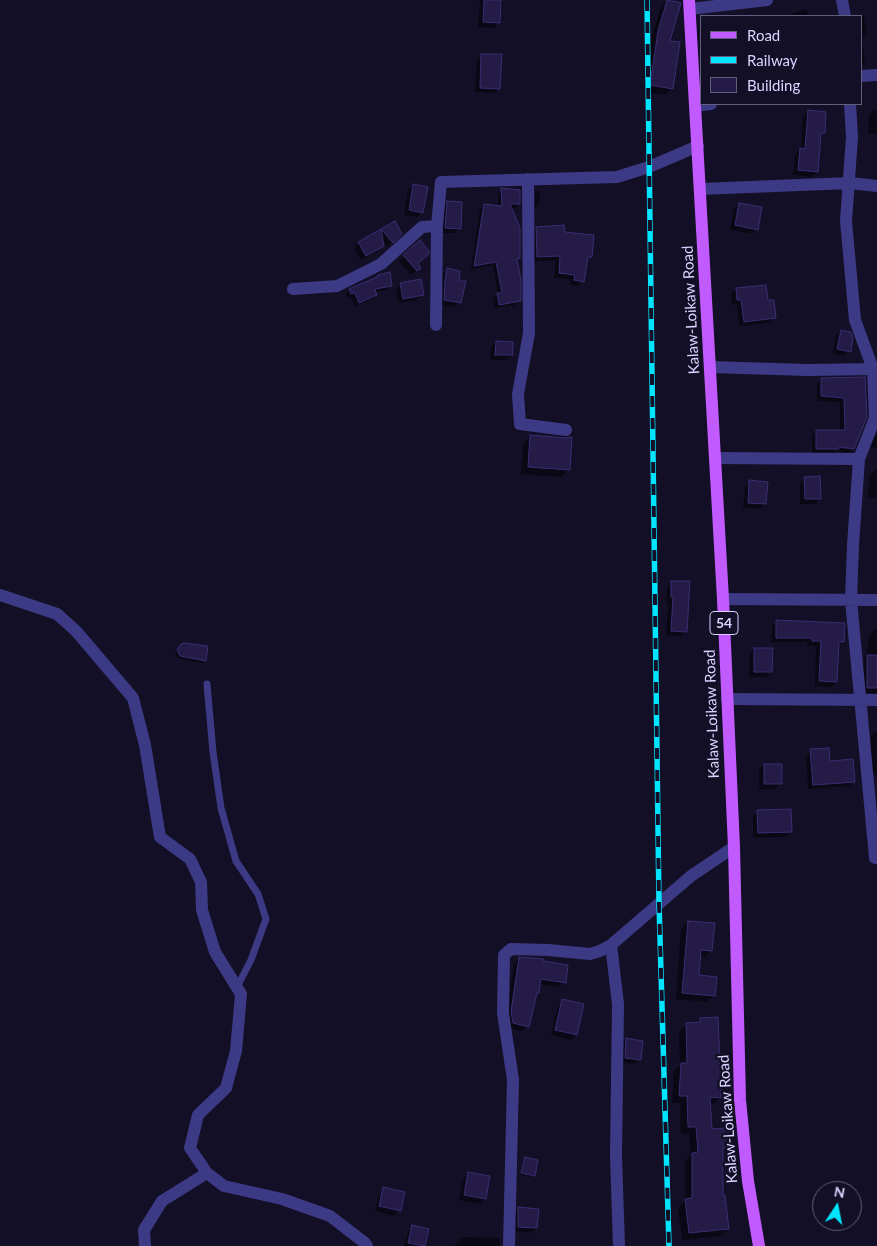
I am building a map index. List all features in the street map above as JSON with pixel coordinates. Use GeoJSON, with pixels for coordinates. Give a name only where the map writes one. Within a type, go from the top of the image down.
{"type":"FeatureCollection","features":[{"type":"Feature","properties":{"kind":"main road","name":"Kalaw-Loikaw Road"},"geometry":{"type":"LineString","coordinates":[[689,4],[728,699],[734,847],[740,1100],[748,1182],[759,1246]]}},
{"type":"Feature","properties":{"kind":"street"},"geometry":{"type":"LineString","coordinates":[[689,4],[767,0]]}},
{"type":"Feature","properties":{"kind":"street"},"geometry":{"type":"LineString","coordinates":[[842,0],[845,15]]}},
{"type":"Feature","properties":{"kind":"street"},"geometry":{"type":"LineString","coordinates":[[862,76],[877,75]]}},
{"type":"Feature","properties":{"kind":"street"},"geometry":{"type":"LineString","coordinates":[[695,106],[702,105]]}},
{"type":"Feature","properties":{"kind":"street"},"geometry":{"type":"LineString","coordinates":[[850,105],[852,137],[846,221],[855,320],[875,369],[875,418],[860,458],[851,600],[875,858]]}},
{"type":"Feature","properties":{"kind":"street"},"geometry":{"type":"LineString","coordinates":[[436,325],[437,226],[441,182],[617,177],[649,167],[698,146]]}},
{"type":"Feature","properties":{"kind":"street"},"geometry":{"type":"LineString","coordinates":[[528,179],[529,334],[518,394],[520,424],[566,430]]}},
{"type":"Feature","properties":{"kind":"street"},"geometry":{"type":"LineString","coordinates":[[700,189],[850,183],[877,186]]}},
{"type":"Feature","properties":{"kind":"street"},"geometry":{"type":"LineString","coordinates":[[293,289],[337,286],[381,264],[422,228],[437,226]]}},
{"type":"Feature","properties":{"kind":"street"},"geometry":{"type":"LineString","coordinates":[[710,367],[807,370],[875,369]]}},
{"type":"Feature","properties":{"kind":"street"},"geometry":{"type":"LineString","coordinates":[[715,458],[860,458]]}},
{"type":"Feature","properties":{"kind":"street"},"geometry":{"type":"LineString","coordinates":[[0,595],[57,614],[76,631],[133,698],[145,745],[160,836],[190,859],[201,882],[202,910],[215,952],[241,994],[236,1051],[226,1088],[198,1115],[190,1148],[207,1173],[224,1186],[282,1199],[330,1216],[367,1246]]}},
{"type":"Feature","properties":{"kind":"street"},"geometry":{"type":"LineString","coordinates":[[723,599],[877,600]]}},
{"type":"Feature","properties":{"kind":"street"},"geometry":{"type":"LineString","coordinates":[[728,699],[877,700]]}},
{"type":"Feature","properties":{"kind":"street"},"geometry":{"type":"LineString","coordinates":[[509,1246],[513,1080],[503,1013],[504,955],[511,949],[590,954],[600,951],[611,945],[691,876],[734,847]]}},
{"type":"Feature","properties":{"kind":"street"},"geometry":{"type":"LineString","coordinates":[[611,945],[618,1004],[616,1156],[619,1246]]}},
{"type":"Feature","properties":{"kind":"street"},"geometry":{"type":"LineString","coordinates":[[145,1246],[144,1230],[162,1201],[207,1173]]}},
{"type":"Feature","properties":{"kind":"lane"},"geometry":{"type":"LineString","coordinates":[[207,684],[220,808],[236,861],[258,894],[266,919],[251,960],[236,988]]}},
{"type":"Feature","properties":{"kind":"building"},"geometry":{"type":"Polygon","coordinates":[[[484,0],[501,0],[500,23],[483,22],[484,0]]]}},
{"type":"Feature","properties":{"kind":"building"},"geometry":{"type":"Polygon","coordinates":[[[667,0],[681,3],[670,41],[680,42],[673,89],[650,85],[658,31],[667,0]]]}},
{"type":"Feature","properties":{"kind":"building"},"geometry":{"type":"Polygon","coordinates":[[[481,54],[502,54],[500,89],[480,88],[481,54]]]}},
{"type":"Feature","properties":{"kind":"building"},"geometry":{"type":"Polygon","coordinates":[[[808,110],[826,112],[825,133],[821,133],[818,172],[798,170],[800,148],[805,149],[808,110]]]}},
{"type":"Feature","properties":{"kind":"building"},"geometry":{"type":"Polygon","coordinates":[[[413,184],[428,187],[423,213],[409,210],[413,184]]]}},
{"type":"Feature","properties":{"kind":"building"},"geometry":{"type":"Polygon","coordinates":[[[501,188],[520,190],[520,204],[510,204],[520,228],[520,258],[517,259],[521,280],[521,301],[499,305],[497,293],[502,293],[496,262],[474,266],[484,204],[502,206],[501,188]]]}},
{"type":"Feature","properties":{"kind":"building"},"geometry":{"type":"Polygon","coordinates":[[[447,201],[462,202],[461,229],[445,228],[447,201]]]}},
{"type":"Feature","properties":{"kind":"building"},"geometry":{"type":"Polygon","coordinates":[[[739,203],[762,207],[758,230],[735,225],[739,203]]]}},
{"type":"Feature","properties":{"kind":"building"},"geometry":{"type":"Polygon","coordinates":[[[395,221],[402,234],[393,243],[381,229],[384,246],[366,256],[358,242],[395,221]]]}},
{"type":"Feature","properties":{"kind":"building"},"geometry":{"type":"Polygon","coordinates":[[[564,225],[565,232],[594,235],[592,257],[588,257],[584,282],[574,280],[575,275],[559,273],[560,256],[537,257],[536,227],[564,225]]]}},
{"type":"Feature","properties":{"kind":"building"},"geometry":{"type":"Polygon","coordinates":[[[420,240],[429,251],[429,254],[418,263],[421,268],[417,271],[403,255],[420,240]]]}},
{"type":"Feature","properties":{"kind":"building"},"geometry":{"type":"Polygon","coordinates":[[[447,268],[460,271],[459,281],[466,281],[461,303],[444,300],[447,268]]]}},
{"type":"Feature","properties":{"kind":"building"},"geometry":{"type":"Polygon","coordinates":[[[390,272],[392,286],[375,289],[377,295],[359,303],[355,293],[351,294],[349,289],[378,275],[390,272]]]}},
{"type":"Feature","properties":{"kind":"building"},"geometry":{"type":"Polygon","coordinates":[[[421,279],[424,295],[403,299],[400,283],[421,279]]]}},
{"type":"Feature","properties":{"kind":"building"},"geometry":{"type":"Polygon","coordinates":[[[766,285],[768,300],[774,300],[776,318],[744,322],[741,300],[737,300],[736,288],[766,285]]]}},
{"type":"Feature","properties":{"kind":"building"},"geometry":{"type":"Polygon","coordinates":[[[841,330],[851,332],[853,338],[851,352],[837,349],[841,330]]]}},
{"type":"Feature","properties":{"kind":"building"},"geometry":{"type":"Polygon","coordinates":[[[496,341],[513,342],[513,355],[495,355],[496,341]]]}},
{"type":"Feature","properties":{"kind":"building"},"geometry":{"type":"Polygon","coordinates":[[[865,377],[867,417],[854,449],[839,447],[839,449],[816,449],[816,430],[845,430],[844,398],[821,396],[821,378],[865,377]]]}},
{"type":"Feature","properties":{"kind":"building"},"geometry":{"type":"Polygon","coordinates":[[[530,435],[572,437],[570,470],[528,467],[530,435]]]}},
{"type":"Feature","properties":{"kind":"building"},"geometry":{"type":"Polygon","coordinates":[[[820,476],[821,499],[805,499],[804,477],[820,476]]]}},
{"type":"Feature","properties":{"kind":"building"},"geometry":{"type":"Polygon","coordinates":[[[749,480],[768,482],[766,504],[748,503],[749,480]]]}},
{"type":"Feature","properties":{"kind":"building"},"geometry":{"type":"Polygon","coordinates":[[[671,581],[690,581],[687,632],[671,631],[673,597],[671,597],[671,581]]]}},
{"type":"Feature","properties":{"kind":"building"},"geometry":{"type":"Polygon","coordinates":[[[776,620],[845,623],[844,642],[839,642],[837,682],[819,681],[821,641],[812,641],[812,638],[776,638],[776,620]]]}},
{"type":"Feature","properties":{"kind":"building"},"geometry":{"type":"Polygon","coordinates":[[[184,643],[208,646],[206,661],[180,656],[177,650],[184,643]]]}},
{"type":"Feature","properties":{"kind":"building"},"geometry":{"type":"Polygon","coordinates":[[[754,648],[773,648],[772,672],[754,672],[754,648]]]}},
{"type":"Feature","properties":{"kind":"building"},"geometry":{"type":"Polygon","coordinates":[[[867,655],[877,655],[877,688],[867,688],[867,655]]]}},
{"type":"Feature","properties":{"kind":"building"},"geometry":{"type":"Polygon","coordinates":[[[829,748],[830,761],[853,759],[855,782],[813,785],[810,749],[829,748]]]}},
{"type":"Feature","properties":{"kind":"building"},"geometry":{"type":"Polygon","coordinates":[[[764,764],[782,764],[782,784],[764,784],[764,764]]]}},
{"type":"Feature","properties":{"kind":"building"},"geometry":{"type":"Polygon","coordinates":[[[791,809],[792,832],[758,833],[757,810],[791,809]]]}},
{"type":"Feature","properties":{"kind":"building"},"geometry":{"type":"Polygon","coordinates":[[[688,921],[715,923],[712,951],[701,950],[699,975],[717,977],[715,996],[682,993],[688,921]]]}},
{"type":"Feature","properties":{"kind":"building"},"geometry":{"type":"Polygon","coordinates":[[[519,957],[544,959],[543,961],[568,965],[566,983],[541,979],[529,1027],[513,1023],[511,1012],[519,957]]]}},
{"type":"Feature","properties":{"kind":"building"},"geometry":{"type":"Polygon","coordinates":[[[562,999],[584,1004],[577,1035],[555,1030],[562,999]]]}},
{"type":"Feature","properties":{"kind":"building"},"geometry":{"type":"Polygon","coordinates":[[[718,1017],[720,1064],[722,1065],[721,1098],[710,1097],[712,1129],[728,1128],[730,1148],[723,1148],[723,1195],[725,1195],[729,1229],[689,1233],[685,1199],[692,1198],[692,1153],[698,1152],[696,1127],[688,1127],[687,1096],[679,1096],[681,1063],[687,1063],[686,1023],[700,1022],[700,1018],[718,1017]]]}},
{"type":"Feature","properties":{"kind":"building"},"geometry":{"type":"Polygon","coordinates":[[[626,1038],[643,1041],[641,1060],[625,1058],[626,1038]]]}},
{"type":"Feature","properties":{"kind":"building"},"geometry":{"type":"Polygon","coordinates":[[[525,1157],[538,1160],[535,1176],[521,1173],[525,1157]]]}},
{"type":"Feature","properties":{"kind":"building"},"geometry":{"type":"Polygon","coordinates":[[[468,1172],[490,1176],[486,1199],[464,1195],[468,1172]]]}},
{"type":"Feature","properties":{"kind":"building"},"geometry":{"type":"Polygon","coordinates":[[[383,1187],[405,1192],[401,1211],[379,1206],[383,1187]]]}},
{"type":"Feature","properties":{"kind":"building"},"geometry":{"type":"Polygon","coordinates":[[[518,1207],[539,1209],[537,1228],[518,1227],[518,1207]]]}},
{"type":"Feature","properties":{"kind":"building"},"geometry":{"type":"Polygon","coordinates":[[[412,1225],[429,1229],[425,1246],[408,1243],[412,1225]]]}},
{"type":"Feature","properties":{"kind":"railway"},"geometry":{"type":"LineString","coordinates":[[647,0],[659,903],[669,1246]]}}]}
